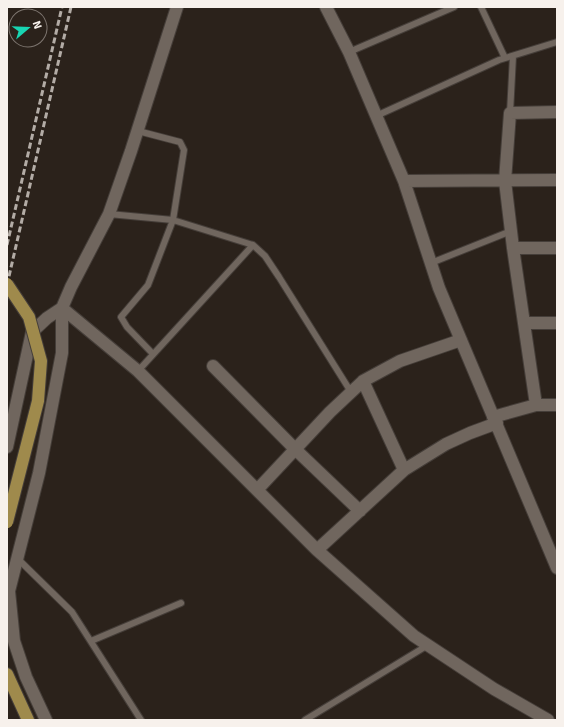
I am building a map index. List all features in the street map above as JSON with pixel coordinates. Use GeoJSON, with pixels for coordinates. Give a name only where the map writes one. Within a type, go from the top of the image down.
{"type":"FeatureCollection","features":[{"type":"Feature","properties":{"kind":"main road"},"geometry":{"type":"LineString","coordinates":[[7,284],[29,317],[41,361],[38,401],[7,522]]}},
{"type":"Feature","properties":{"kind":"main road"},"geometry":{"type":"LineString","coordinates":[[7,674],[28,720]]}},
{"type":"Feature","properties":{"kind":"street"},"geometry":{"type":"LineString","coordinates":[[46,720],[26,678],[14,641],[9,591],[39,473],[62,353],[62,308],[71,287],[109,214],[138,131],[177,7]]}},
{"type":"Feature","properties":{"kind":"street"},"geometry":{"type":"LineString","coordinates":[[326,7],[349,52],[404,181],[439,288],[557,568]]}},
{"type":"Feature","properties":{"kind":"street"},"geometry":{"type":"LineString","coordinates":[[536,405],[513,248],[505,181],[510,113],[557,112]]}},
{"type":"Feature","properties":{"kind":"street"},"geometry":{"type":"LineString","coordinates":[[404,181],[557,180]]}},
{"type":"Feature","properties":{"kind":"street"},"geometry":{"type":"LineString","coordinates":[[513,248],[557,248]]}},
{"type":"Feature","properties":{"kind":"street"},"geometry":{"type":"LineString","coordinates":[[62,308],[138,371],[317,550],[414,636],[494,689],[548,720]]}},
{"type":"Feature","properties":{"kind":"street"},"geometry":{"type":"LineString","coordinates":[[7,447],[32,332],[47,318],[62,308]]}},
{"type":"Feature","properties":{"kind":"street"},"geometry":{"type":"LineString","coordinates":[[524,323],[557,323]]}},
{"type":"Feature","properties":{"kind":"street"},"geometry":{"type":"LineString","coordinates":[[257,490],[330,412],[363,381],[400,361],[461,340]]}},
{"type":"Feature","properties":{"kind":"street"},"geometry":{"type":"LineString","coordinates":[[213,366],[295,449],[360,511]]}},
{"type":"Feature","properties":{"kind":"street"},"geometry":{"type":"LineString","coordinates":[[363,381],[404,470]]}},
{"type":"Feature","properties":{"kind":"street"},"geometry":{"type":"LineString","coordinates":[[317,550],[404,470],[446,444],[495,420],[536,405],[557,405]]}},
{"type":"Feature","properties":{"kind":"lane"},"geometry":{"type":"LineString","coordinates":[[349,52],[454,7]]}},
{"type":"Feature","properties":{"kind":"lane"},"geometry":{"type":"LineString","coordinates":[[481,7],[505,58]]}},
{"type":"Feature","properties":{"kind":"lane"},"geometry":{"type":"LineString","coordinates":[[376,116],[505,58],[557,42]]}},
{"type":"Feature","properties":{"kind":"lane"},"geometry":{"type":"LineString","coordinates":[[510,113],[513,56]]}},
{"type":"Feature","properties":{"kind":"lane"},"geometry":{"type":"LineString","coordinates":[[138,131],[180,142],[183,145],[184,150],[173,220],[148,285],[121,317],[127,327],[153,354]]}},
{"type":"Feature","properties":{"kind":"lane"},"geometry":{"type":"LineString","coordinates":[[109,214],[173,220],[253,245],[265,256],[351,392]]}},
{"type":"Feature","properties":{"kind":"lane"},"geometry":{"type":"LineString","coordinates":[[431,263],[511,231]]}},
{"type":"Feature","properties":{"kind":"lane"},"geometry":{"type":"LineString","coordinates":[[138,371],[253,245]]}},
{"type":"Feature","properties":{"kind":"lane"},"geometry":{"type":"LineString","coordinates":[[18,558],[58,596],[72,612],[141,720]]}},
{"type":"Feature","properties":{"kind":"lane"},"geometry":{"type":"LineString","coordinates":[[91,641],[181,603]]}},
{"type":"Feature","properties":{"kind":"lane"},"geometry":{"type":"LineString","coordinates":[[305,720],[428,645]]}},
{"type":"Feature","properties":{"kind":"railway"},"geometry":{"type":"LineString","coordinates":[[7,245],[62,7]]}},
{"type":"Feature","properties":{"kind":"railway"},"geometry":{"type":"LineString","coordinates":[[7,285],[71,7]]}}]}
